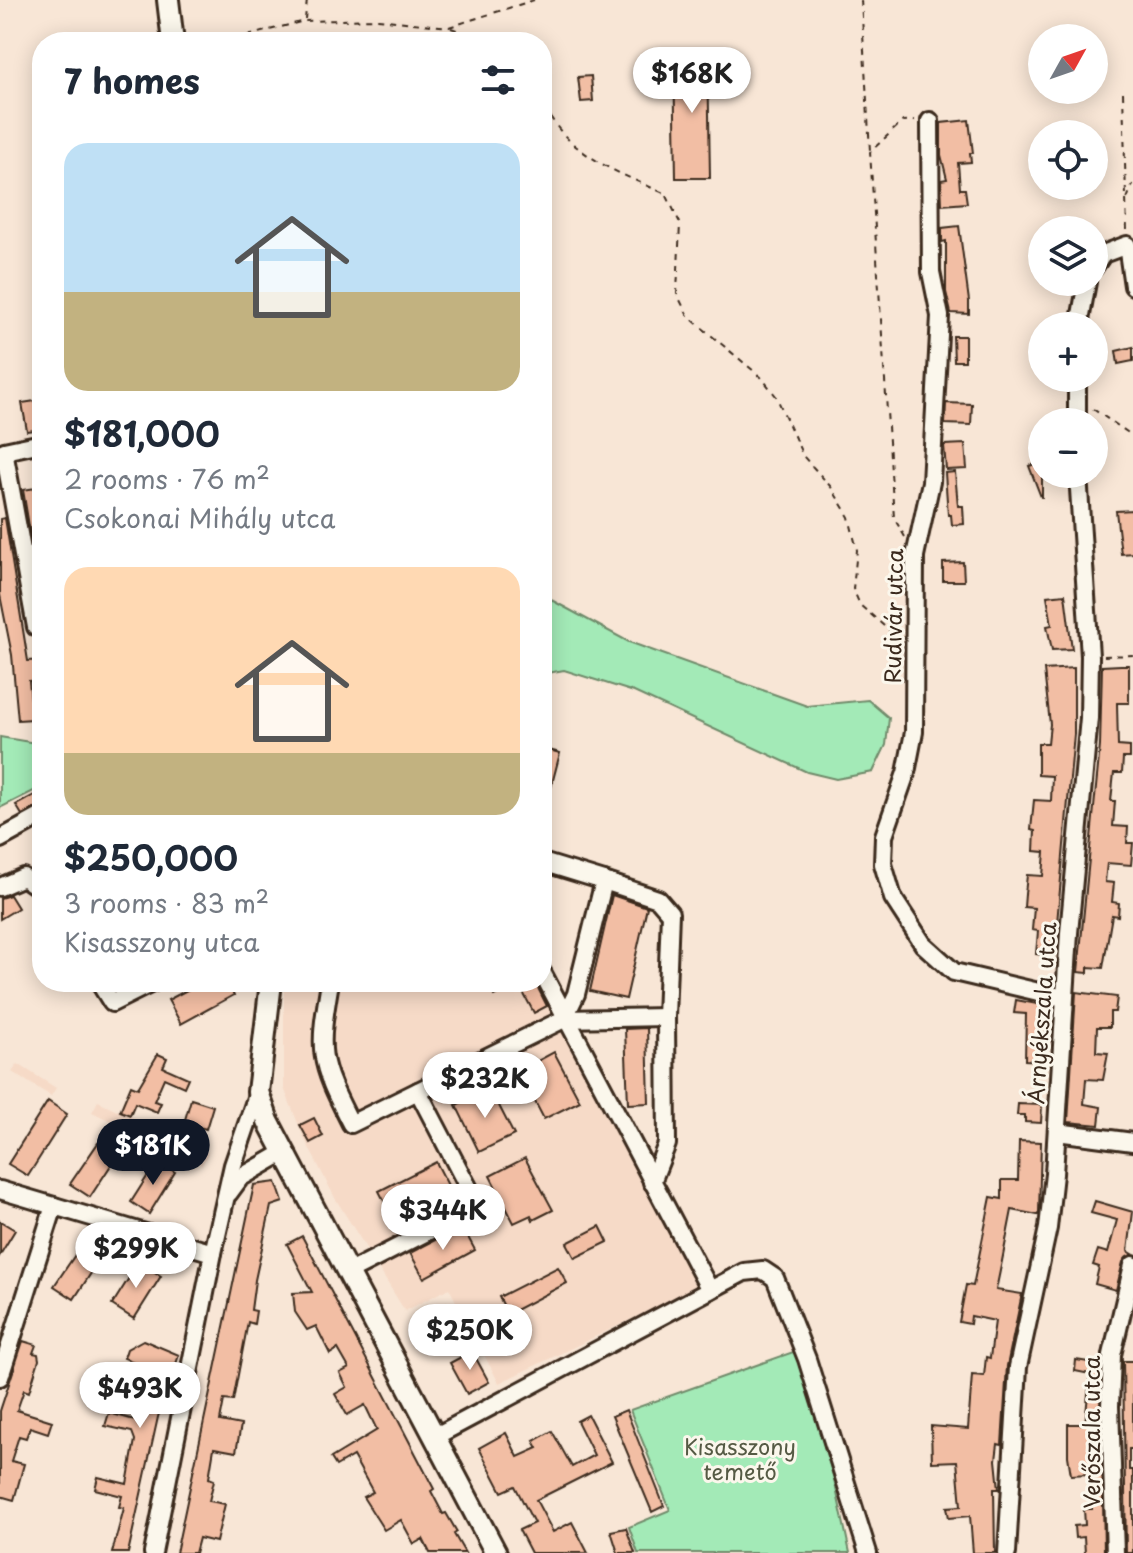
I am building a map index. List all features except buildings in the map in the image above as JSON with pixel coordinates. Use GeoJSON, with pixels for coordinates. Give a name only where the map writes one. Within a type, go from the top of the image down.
{"type":"FeatureCollection","features":[{"type":"Feature","properties":{"kind":"main road"},"geometry":{"type":"LineString","coordinates":[[168,0],[172,32]]}},
{"type":"Feature","properties":{"kind":"main road"},"geometry":{"type":"LineString","coordinates":[[270,992],[258,1092],[283,1153],[496,1553]]}},
{"type":"Feature","properties":{"kind":"street","name":"Rudivár utca"},"geometry":{"type":"LineString","coordinates":[[930,121],[931,272],[940,316],[931,482],[915,556],[914,732],[906,773],[884,836],[883,864],[893,898],[923,944],[954,972],[1064,998]]}},
{"type":"Feature","properties":{"kind":"street"},"geometry":{"type":"LineString","coordinates":[[1108,255],[1127,245],[1133,286]]}},
{"type":"Feature","properties":{"kind":"street"},"geometry":{"type":"LineString","coordinates":[[1077,392],[1077,408]]}},
{"type":"Feature","properties":{"kind":"street"},"geometry":{"type":"LineString","coordinates":[[32,445],[4,451],[32,605]]}},
{"type":"Feature","properties":{"kind":"street","name":"Árnyékszala utca"},"geometry":{"type":"LineString","coordinates":[[1007,1553],[1018,1367],[1048,1228],[1064,998],[1089,718],[1090,656],[1079,488]]}},
{"type":"Feature","properties":{"kind":"street"},"geometry":{"type":"LineString","coordinates":[[0,839],[32,821]]}},
{"type":"Feature","properties":{"kind":"street"},"geometry":{"type":"LineString","coordinates":[[552,865],[658,899],[670,913],[666,1017],[667,1144],[652,1182]]}},
{"type":"Feature","properties":{"kind":"street"},"geometry":{"type":"LineString","coordinates":[[0,887],[23,877],[32,883]]}},
{"type":"Feature","properties":{"kind":"street"},"geometry":{"type":"LineString","coordinates":[[564,1019],[576,994],[604,881]]}},
{"type":"Feature","properties":{"kind":"street"},"geometry":{"type":"LineString","coordinates":[[105,992],[112,1003],[134,992]]}},
{"type":"Feature","properties":{"kind":"street"},"geometry":{"type":"LineString","coordinates":[[328,992],[320,1042],[328,1078],[351,1124],[564,1019],[666,1017]]}},
{"type":"Feature","properties":{"kind":"street"},"geometry":{"type":"LineString","coordinates":[[551,992],[710,1290]]}},
{"type":"Feature","properties":{"kind":"street"},"geometry":{"type":"LineString","coordinates":[[347,1273],[478,1206],[418,1091]]}},
{"type":"Feature","properties":{"kind":"street"},"geometry":{"type":"LineString","coordinates":[[153,1553],[213,1253],[241,1136],[258,1092]]}},
{"type":"Feature","properties":{"kind":"street"},"geometry":{"type":"LineString","coordinates":[[1057,1132],[1133,1142]]}},
{"type":"Feature","properties":{"kind":"street"},"geometry":{"type":"LineString","coordinates":[[226,1197],[240,1178],[283,1153]]}},
{"type":"Feature","properties":{"kind":"street"},"geometry":{"type":"LineString","coordinates":[[0,1190],[213,1253]]}},
{"type":"Feature","properties":{"kind":"street"},"geometry":{"type":"LineString","coordinates":[[0,1377],[54,1206]]}},
{"type":"Feature","properties":{"kind":"street","name":"Verőszala utca"},"geometry":{"type":"LineString","coordinates":[[1115,1553],[1110,1421],[1112,1355],[1133,1265]]}},
{"type":"Feature","properties":{"kind":"street"},"geometry":{"type":"LineString","coordinates":[[434,1437],[744,1272],[763,1270],[775,1278],[807,1359],[868,1553]]}},
{"type":"Feature","properties":{"kind":"path"},"geometry":{"type":"LineString","coordinates":[[304,21],[307,0]]}},
{"type":"Feature","properties":{"kind":"path"},"geometry":{"type":"LineString","coordinates":[[449,27],[534,0]]}},
{"type":"Feature","properties":{"kind":"path"},"geometry":{"type":"LineString","coordinates":[[861,0],[894,518],[915,556]]}},
{"type":"Feature","properties":{"kind":"path"},"geometry":{"type":"LineString","coordinates":[[262,32],[304,21],[378,19],[449,27],[463,32]]}},
{"type":"Feature","properties":{"kind":"path"},"geometry":{"type":"LineString","coordinates":[[1123,92],[1127,245]]}},
{"type":"Feature","properties":{"kind":"path"},"geometry":{"type":"LineString","coordinates":[[552,120],[573,143],[604,167],[666,194],[680,223],[677,294],[688,316],[761,377],[776,396],[803,456],[831,487],[849,517],[857,550],[853,589],[860,605],[915,653]]}},
{"type":"Feature","properties":{"kind":"path"},"geometry":{"type":"LineString","coordinates":[[870,152],[903,121],[930,121]]}},
{"type":"Feature","properties":{"kind":"path"},"geometry":{"type":"LineString","coordinates":[[1127,200],[1133,184]]}},
{"type":"Feature","properties":{"kind":"path"},"geometry":{"type":"LineString","coordinates":[[1077,403],[1102,412],[1133,436]]}},
{"type":"Feature","properties":{"kind":"path"},"geometry":{"type":"LineString","coordinates":[[1090,656],[1133,655]]}},
{"type":"Feature","properties":{"kind":"shaded area"},"geometry":{"type":"Polygon","coordinates":[[[552,971],[711,1281],[499,1383],[449,1288],[405,1311],[335,1198],[303,1136],[284,1088],[284,992],[552,992],[552,971]]]}},
{"type":"Feature","properties":{"kind":"shaded area"},"geometry":{"type":"Polygon","coordinates":[[[18,1064],[56,1088],[51,1096],[12,1072],[18,1064]]]}},
{"type":"Feature","properties":{"kind":"shaded area"},"geometry":{"type":"Polygon","coordinates":[[[98,1101],[208,1153],[202,1165],[92,1112],[98,1101]]]}},
{"type":"Feature","properties":{"kind":"green space"},"geometry":{"type":"Polygon","coordinates":[[[552,600],[629,642],[807,706],[868,700],[889,718],[886,745],[873,772],[836,779],[807,772],[634,692],[564,670],[552,672],[552,600]]]}},
{"type":"Feature","properties":{"kind":"green space"},"geometry":{"type":"Polygon","coordinates":[[[0,737],[32,742],[32,792],[0,808],[0,737]]]}},
{"type":"Feature","properties":{"kind":"green space","name":"Kisasszony temető"},"geometry":{"type":"Polygon","coordinates":[[[796,1351],[834,1479],[850,1553],[638,1553],[629,1527],[670,1510],[630,1410],[796,1351]]]}}]}
